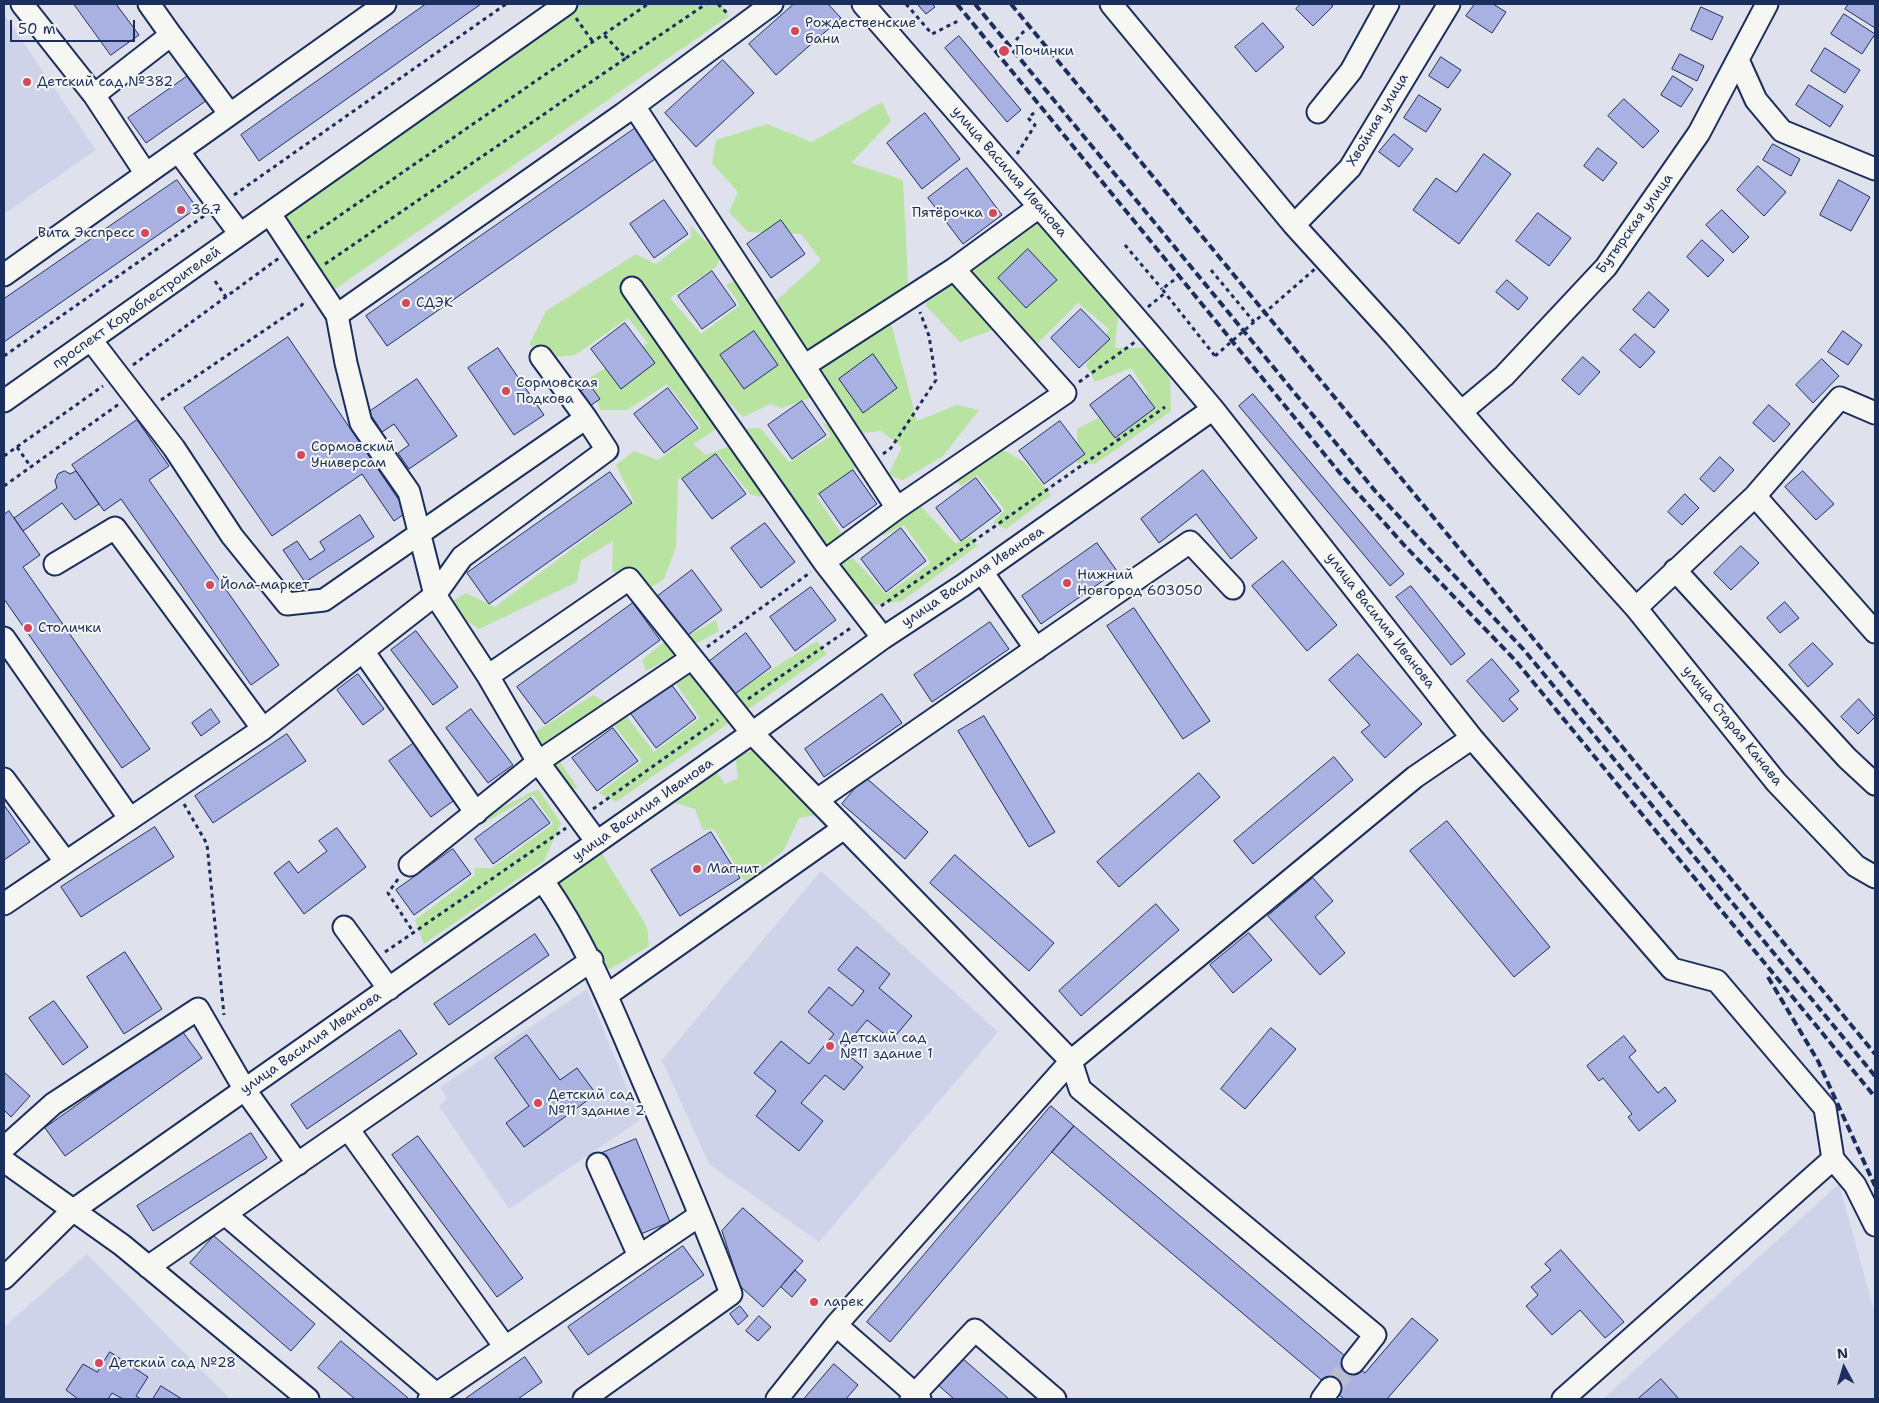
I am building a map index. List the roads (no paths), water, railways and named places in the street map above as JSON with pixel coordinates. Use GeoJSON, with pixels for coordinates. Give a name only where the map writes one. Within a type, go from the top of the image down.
{"type":"FeatureCollection","features":[{"type":"Feature","properties":{"kind":"street"},"geometry":{"type":"LineString","coordinates":[[22,4],[94,95],[146,174]]}},
{"type":"Feature","properties":{"kind":"street"},"geometry":{"type":"LineString","coordinates":[[149,4],[229,113]]}},
{"type":"Feature","properties":{"kind":"street"},"geometry":{"type":"LineString","coordinates":[[4,275],[229,113],[385,4]]}},
{"type":"Feature","properties":{"kind":"street"},"geometry":{"type":"LineString","coordinates":[[337,315],[634,106],[772,4]]}},
{"type":"Feature","properties":{"kind":"street","name":"улица Василия Иванова"},"geometry":{"type":"LineString","coordinates":[[863,4],[1148,332],[1213,410],[1472,738],[1672,969],[1717,981],[1825,1108],[1833,1159]]}},
{"type":"Feature","properties":{"kind":"street","name":"улица Старая Канава"},"geometry":{"type":"LineString","coordinates":[[1110,4],[1294,226],[1395,336],[1636,608],[1776,782],[1856,866],[1875,877]]}},
{"type":"Feature","properties":{"kind":"street"},"geometry":{"type":"LineString","coordinates":[[1318,112],[1351,71],[1388,4]]}},
{"type":"Feature","properties":{"kind":"street","name":"Хвойная улица"},"geometry":{"type":"LineString","coordinates":[[1294,226],[1350,168],[1449,4]]}},
{"type":"Feature","properties":{"kind":"street","name":"Бутырская улица"},"geometry":{"type":"LineString","coordinates":[[1461,412],[1504,376],[1606,267],[1699,133],[1767,4]]}},
{"type":"Feature","properties":{"kind":"street","name":"проспект Кораблестроителей"},"geometry":{"type":"LineString","coordinates":[[4,401],[240,234],[570,10]]}},
{"type":"Feature","properties":{"kind":"street"},"geometry":{"type":"LineString","coordinates":[[94,95],[171,35]]}},
{"type":"Feature","properties":{"kind":"street"},"geometry":{"type":"LineString","coordinates":[[1738,60],[1756,100],[1782,132],[1875,169]]}},
{"type":"Feature","properties":{"kind":"street"},"geometry":{"type":"LineString","coordinates":[[634,106],[897,508]]}},
{"type":"Feature","properties":{"kind":"street"},"geometry":{"type":"LineString","coordinates":[[178,151],[240,234]]}},
{"type":"Feature","properties":{"kind":"street"},"geometry":{"type":"LineString","coordinates":[[804,366],[954,269],[1039,207]]}},
{"type":"Feature","properties":{"kind":"street"},"geometry":{"type":"LineString","coordinates":[[270,214],[337,315],[346,363],[361,423],[409,492],[435,595],[488,676],[538,762],[597,842]]}},
{"type":"Feature","properties":{"kind":"street"},"geometry":{"type":"LineString","coordinates":[[824,562],[897,508],[1065,393],[954,269]]}},
{"type":"Feature","properties":{"kind":"street"},"geometry":{"type":"LineString","coordinates":[[632,288],[824,562],[883,638]]}},
{"type":"Feature","properties":{"kind":"street"},"geometry":{"type":"LineString","coordinates":[[91,340],[174,448],[232,536],[287,604],[324,600],[586,418]]}},
{"type":"Feature","properties":{"kind":"street"},"geometry":{"type":"LineString","coordinates":[[4,904],[263,729],[435,595],[462,557],[607,450],[541,357]]}},
{"type":"Feature","properties":{"kind":"street"},"geometry":{"type":"LineString","coordinates":[[1636,608],[1755,496],[1840,398],[1875,413]]}},
{"type":"Feature","properties":{"kind":"street","name":"улица Василия Иванова"},"geometry":{"type":"LineString","coordinates":[[4,1278],[72,1211],[543,881],[883,638],[982,572],[1213,410]]}},
{"type":"Feature","properties":{"kind":"street"},"geometry":{"type":"LineString","coordinates":[[1755,496],[1875,632]]}},
{"type":"Feature","properties":{"kind":"street"},"geometry":{"type":"LineString","coordinates":[[55,564],[115,528],[263,729]]}},
{"type":"Feature","properties":{"kind":"street"},"geometry":{"type":"LineString","coordinates":[[817,800],[1190,542],[1233,588]]}},
{"type":"Feature","properties":{"kind":"street"},"geometry":{"type":"LineString","coordinates":[[1675,570],[1847,758],[1875,784]]}},
{"type":"Feature","properties":{"kind":"street"},"geometry":{"type":"LineString","coordinates":[[982,572],[1036,649]]}},
{"type":"Feature","properties":{"kind":"street"},"geometry":{"type":"LineString","coordinates":[[488,676],[629,579],[752,733],[1071,1061],[1080,1089],[1375,1336],[1353,1363]]}},
{"type":"Feature","properties":{"kind":"street"},"geometry":{"type":"LineString","coordinates":[[4,638],[130,819]]}},
{"type":"Feature","properties":{"kind":"street"},"geometry":{"type":"LineString","coordinates":[[363,651],[476,813]]}},
{"type":"Feature","properties":{"kind":"street"},"geometry":{"type":"LineString","coordinates":[[410,865],[538,762],[692,658]]}},
{"type":"Feature","properties":{"kind":"street"},"geometry":{"type":"LineString","coordinates":[[777,1399],[836,1325],[1071,1061],[1415,777],[1472,738]]}},
{"type":"Feature","properties":{"kind":"street"},"geometry":{"type":"LineString","coordinates":[[4,779],[65,861]]}},
{"type":"Feature","properties":{"kind":"street"},"geometry":{"type":"LineString","coordinates":[[606,995],[844,828]]}},
{"type":"Feature","properties":{"kind":"street"},"geometry":{"type":"LineString","coordinates":[[543,881],[564,910],[592,960],[700,1214],[731,1294],[584,1399]]}},
{"type":"Feature","properties":{"kind":"street"},"geometry":{"type":"LineString","coordinates":[[344,927],[389,989]]}},
{"type":"Feature","properties":{"kind":"street"},"geometry":{"type":"LineString","coordinates":[[148,1267],[592,960]]}},
{"type":"Feature","properties":{"kind":"street"},"geometry":{"type":"LineString","coordinates":[[4,1148],[53,1104],[198,1010],[245,1090],[298,1164]]}},
{"type":"Feature","properties":{"kind":"street"},"geometry":{"type":"LineString","coordinates":[[348,1129],[505,1347]]}},
{"type":"Feature","properties":{"kind":"street"},"geometry":{"type":"LineString","coordinates":[[1563,1399],[1833,1159],[1855,1185],[1875,1225]]}},
{"type":"Feature","properties":{"kind":"street"},"geometry":{"type":"LineString","coordinates":[[4,1161],[122,1245],[308,1399]]}},
{"type":"Feature","properties":{"kind":"street"},"geometry":{"type":"LineString","coordinates":[[598,1164],[639,1256]]}},
{"type":"Feature","properties":{"kind":"street"},"geometry":{"type":"LineString","coordinates":[[225,1214],[433,1396],[700,1214]]}},
{"type":"Feature","properties":{"kind":"street"},"geometry":{"type":"LineString","coordinates":[[836,1325],[915,1398],[975,1330],[1055,1399]]}},
{"type":"Feature","properties":{"kind":"tunnel"},"geometry":{"type":"LineString","coordinates":[[1330,1388],[1353,1363]]}},
{"type":"Feature","properties":{"kind":"railway"},"geometry":{"type":"LineString","coordinates":[[957,4],[1339,472],[1404,545],[1515,660],[1875,1097]]}},
{"type":"Feature","properties":{"kind":"railway"},"geometry":{"type":"LineString","coordinates":[[975,4],[1376,492],[1524,650],[1875,1076]]}},
{"type":"Feature","properties":{"kind":"railway"},"geometry":{"type":"LineString","coordinates":[[1011,4],[1875,1054]]}},
{"type":"Feature","properties":{"kind":"railway"},"geometry":{"type":"LineString","coordinates":[[1768,977],[1818,1061],[1875,1186]]}},
{"type":"Feature","properties":{"kind":"place","name":"Рождественские бани"},"geometry":{"type":"Point","coordinates":[795,31]}},
{"type":"Feature","properties":{"kind":"place","name":"Починки"},"geometry":{"type":"Point","coordinates":[1004,51]}},
{"type":"Feature","properties":{"kind":"place","name":"Детский сад №382"},"geometry":{"type":"Point","coordinates":[27,82]}},
{"type":"Feature","properties":{"kind":"place","name":"36.7"},"geometry":{"type":"Point","coordinates":[181,210]}},
{"type":"Feature","properties":{"kind":"place","name":"Пятёрочка"},"geometry":{"type":"Point","coordinates":[993,213]}},
{"type":"Feature","properties":{"kind":"place","name":"Вита Экспресс"},"geometry":{"type":"Point","coordinates":[145,233]}},
{"type":"Feature","properties":{"kind":"place","name":"СДЭК"},"geometry":{"type":"Point","coordinates":[406,303]}},
{"type":"Feature","properties":{"kind":"place","name":"Сормовская Подкова"},"geometry":{"type":"Point","coordinates":[506,391]}},
{"type":"Feature","properties":{"kind":"place","name":"Сормовский Универсам"},"geometry":{"type":"Point","coordinates":[301,455]}},
{"type":"Feature","properties":{"kind":"place","name":"Нижний Новгород 603050"},"geometry":{"type":"Point","coordinates":[1067,583]}},
{"type":"Feature","properties":{"kind":"place","name":"Йола-маркет"},"geometry":{"type":"Point","coordinates":[210,585]}},
{"type":"Feature","properties":{"kind":"place","name":"Столички"},"geometry":{"type":"Point","coordinates":[28,628]}},
{"type":"Feature","properties":{"kind":"place","name":"Магнит"},"geometry":{"type":"Point","coordinates":[697,869]}},
{"type":"Feature","properties":{"kind":"place","name":"Детский сад №11 здание 1"},"geometry":{"type":"Point","coordinates":[830,1046]}},
{"type":"Feature","properties":{"kind":"place","name":"Детский сад №11 здание 2"},"geometry":{"type":"Point","coordinates":[538,1103]}},
{"type":"Feature","properties":{"kind":"place","name":"ларек"},"geometry":{"type":"Point","coordinates":[814,1302]}},
{"type":"Feature","properties":{"kind":"place","name":"Детский сад №28"},"geometry":{"type":"Point","coordinates":[99,1363]}}]}
